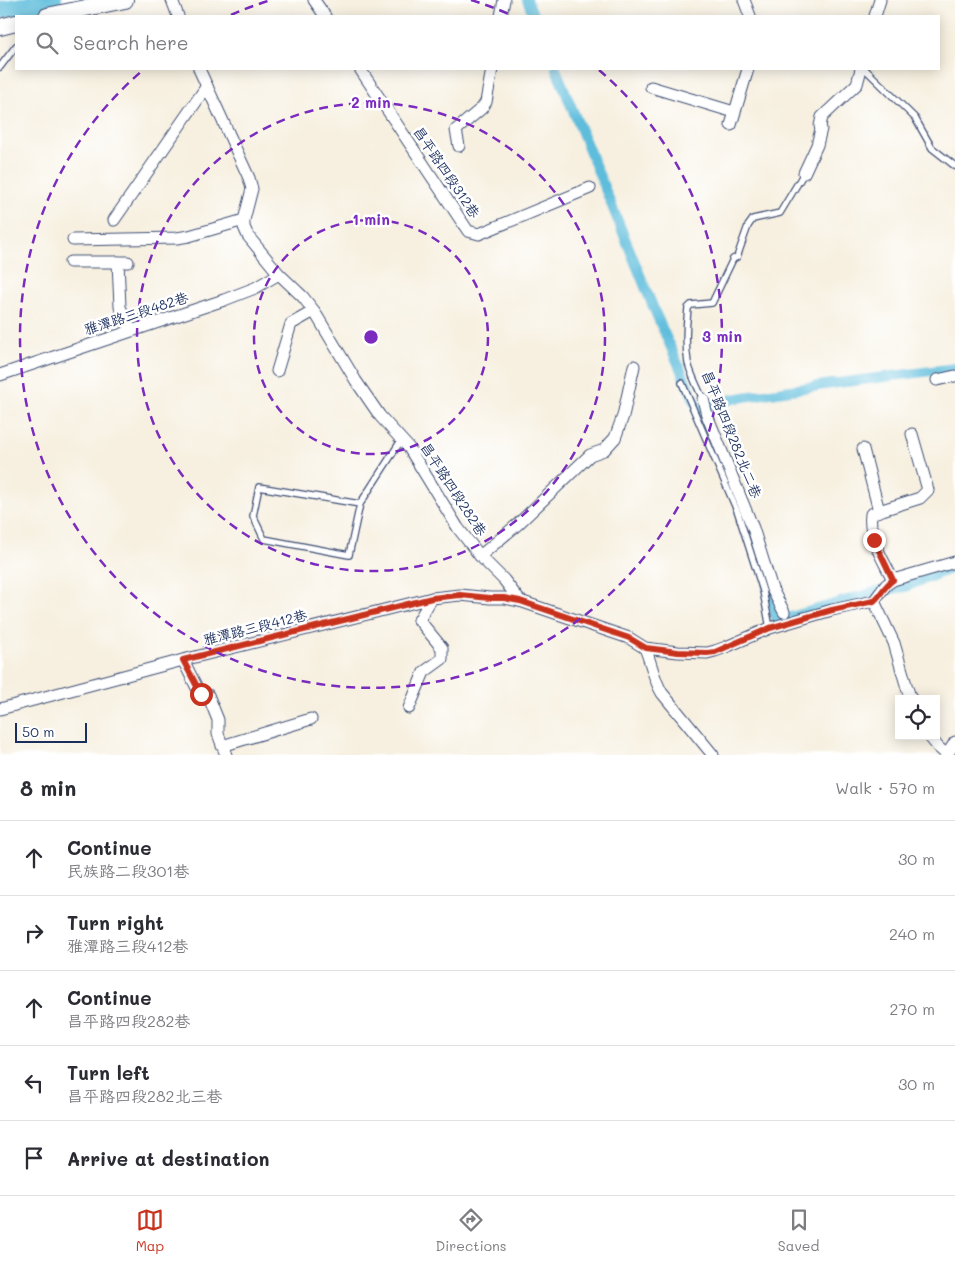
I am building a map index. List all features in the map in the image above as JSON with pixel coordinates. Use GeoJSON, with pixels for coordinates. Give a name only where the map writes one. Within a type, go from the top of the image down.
{"type":"FeatureCollection","features":[{"type":"Feature","properties":{"kind":"street"},"geometry":{"type":"LineString","coordinates":[[52,15],[125,0]]}},
{"type":"Feature","properties":{"kind":"street"},"geometry":{"type":"LineString","coordinates":[[172,0],[178,15]]}},
{"type":"Feature","properties":{"kind":"street"},"geometry":{"type":"LineString","coordinates":[[314,0],[324,15]]}},
{"type":"Feature","properties":{"kind":"street"},"geometry":{"type":"LineString","coordinates":[[501,15],[504,0]]}},
{"type":"Feature","properties":{"kind":"street"},"geometry":{"type":"LineString","coordinates":[[744,0],[750,15]]}},
{"type":"Feature","properties":{"kind":"street"},"geometry":{"type":"LineString","coordinates":[[875,15],[880,0]]}},
{"type":"Feature","properties":{"kind":"street"},"geometry":{"type":"LineString","coordinates":[[0,27],[15,23]]}},
{"type":"Feature","properties":{"kind":"street"},"geometry":{"type":"LineString","coordinates":[[73,240],[177,238],[244,220],[252,189],[249,178],[199,70]]}},
{"type":"Feature","properties":{"kind":"street","name":"昌平路四段312巷"},"geometry":{"type":"LineString","coordinates":[[361,70],[468,231],[480,234],[590,188]]}},
{"type":"Feature","properties":{"kind":"street"},"geometry":{"type":"LineString","coordinates":[[460,146],[456,130],[482,108],[486,102],[492,70]]}},
{"type":"Feature","properties":{"kind":"street"},"geometry":{"type":"LineString","coordinates":[[731,125],[748,70]]}},
{"type":"Feature","properties":{"kind":"street"},"geometry":{"type":"LineString","coordinates":[[804,173],[817,145],[822,117],[857,84],[860,70]]}},
{"type":"Feature","properties":{"kind":"street"},"geometry":{"type":"LineString","coordinates":[[114,220],[207,86]]}},
{"type":"Feature","properties":{"kind":"street"},"geometry":{"type":"LineString","coordinates":[[651,87],[734,112]]}},
{"type":"Feature","properties":{"kind":"street","name":"昌平路四段282巷"},"geometry":{"type":"LineString","coordinates":[[244,220],[244,227],[248,236],[279,274],[303,297],[314,311],[356,381],[380,416],[409,448],[458,528],[520,601]]}},
{"type":"Feature","properties":{"kind":"street"},"geometry":{"type":"LineString","coordinates":[[70,262],[123,262],[120,306],[131,330]]}},
{"type":"Feature","properties":{"kind":"street","name":"雅潭路三段482巷"},"geometry":{"type":"LineString","coordinates":[[0,375],[232,297],[255,288],[279,274]]}},
{"type":"Feature","properties":{"kind":"street"},"geometry":{"type":"LineString","coordinates":[[277,371],[291,324],[314,311]]}},
{"type":"Feature","properties":{"kind":"street"},"geometry":{"type":"LineString","coordinates":[[480,556],[518,524],[590,455],[604,450],[615,438],[623,416],[634,366]]}},
{"type":"Feature","properties":{"kind":"street"},"geometry":{"type":"LineString","coordinates":[[937,380],[955,376]]}},
{"type":"Feature","properties":{"kind":"street","name":"昌平路四段282北二巷"},"geometry":{"type":"LineString","coordinates":[[703,399],[741,508],[753,528],[772,589],[787,618]]}},
{"type":"Feature","properties":{"kind":"street"},"geometry":{"type":"LineString","coordinates":[[890,582],[874,540],[870,524],[871,514],[920,498],[928,490],[912,434]]}},
{"type":"Feature","properties":{"kind":"street"},"geometry":{"type":"LineString","coordinates":[[863,449],[879,511]]}},
{"type":"Feature","properties":{"kind":"street"},"geometry":{"type":"LineString","coordinates":[[520,601],[629,638],[646,648],[707,653],[715,652],[770,628],[787,618],[877,599],[890,582],[955,562]]}},
{"type":"Feature","properties":{"kind":"street","name":"雅潭路三段412巷"},"geometry":{"type":"LineString","coordinates":[[0,709],[183,660],[432,598],[460,595],[520,601]]}},
{"type":"Feature","properties":{"kind":"street"},"geometry":{"type":"LineString","coordinates":[[409,708],[424,672],[442,659],[442,648],[419,620],[432,598]]}},
{"type":"Feature","properties":{"kind":"street"},"geometry":{"type":"LineString","coordinates":[[877,599],[894,643],[910,695]]}},
{"type":"Feature","properties":{"kind":"street"},"geometry":{"type":"LineString","coordinates":[[646,648],[657,684],[662,693],[713,755]]}},
{"type":"Feature","properties":{"kind":"street"},"geometry":{"type":"LineString","coordinates":[[183,660],[201,694],[208,695],[218,720],[218,734],[224,750],[311,719]]}},
{"type":"Feature","properties":{"kind":"street"},"geometry":{"type":"LineString","coordinates":[[932,740],[947,755],[955,742]]}},
{"type":"Feature","properties":{"kind":"lane"},"geometry":{"type":"LineString","coordinates":[[0,67],[15,47]]}},
{"type":"Feature","properties":{"kind":"lane"},"geometry":{"type":"LineString","coordinates":[[866,70],[915,118],[932,148],[955,166]]}},
{"type":"Feature","properties":{"kind":"lane","name":"昌平路四段282北二巷"},"geometry":{"type":"LineString","coordinates":[[703,399],[688,362],[686,334],[688,308],[692,305],[712,303],[733,259],[737,257],[752,219],[780,213],[804,173]]}},
{"type":"Feature","properties":{"kind":"lane"},"geometry":{"type":"LineString","coordinates":[[682,383],[741,508],[746,533],[763,591],[770,628]]}},
{"type":"Feature","properties":{"kind":"lane"},"geometry":{"type":"LineString","coordinates":[[360,504],[259,487],[253,516],[264,539],[349,555],[360,504],[402,439]]}},
{"type":"Feature","properties":{"kind":"waterway"},"geometry":{"type":"LineString","coordinates":[[0,10],[53,0]]}},
{"type":"Feature","properties":{"kind":"waterway"},"geometry":{"type":"LineString","coordinates":[[527,0],[534,15]]}},
{"type":"Feature","properties":{"kind":"waterway"},"geometry":{"type":"LineString","coordinates":[[556,70],[656,314],[706,427]]}},
{"type":"Feature","properties":{"kind":"waterway"},"geometry":{"type":"LineString","coordinates":[[699,411],[723,401],[744,397],[955,368]]}},
{"type":"Feature","properties":{"kind":"waterway"},"geometry":{"type":"LineString","coordinates":[[767,587],[777,621],[874,592],[905,587],[952,568]]}},
{"type":"Feature","properties":{"kind":"route"},"geometry":{"type":"LineString","coordinates":[[201,694],[183,660],[432,598],[460,595],[520,601],[629,638],[646,648],[678,652],[715,652],[770,628],[832,610],[874,601],[879,597],[886,585],[893,580],[874,540]]}}]}
